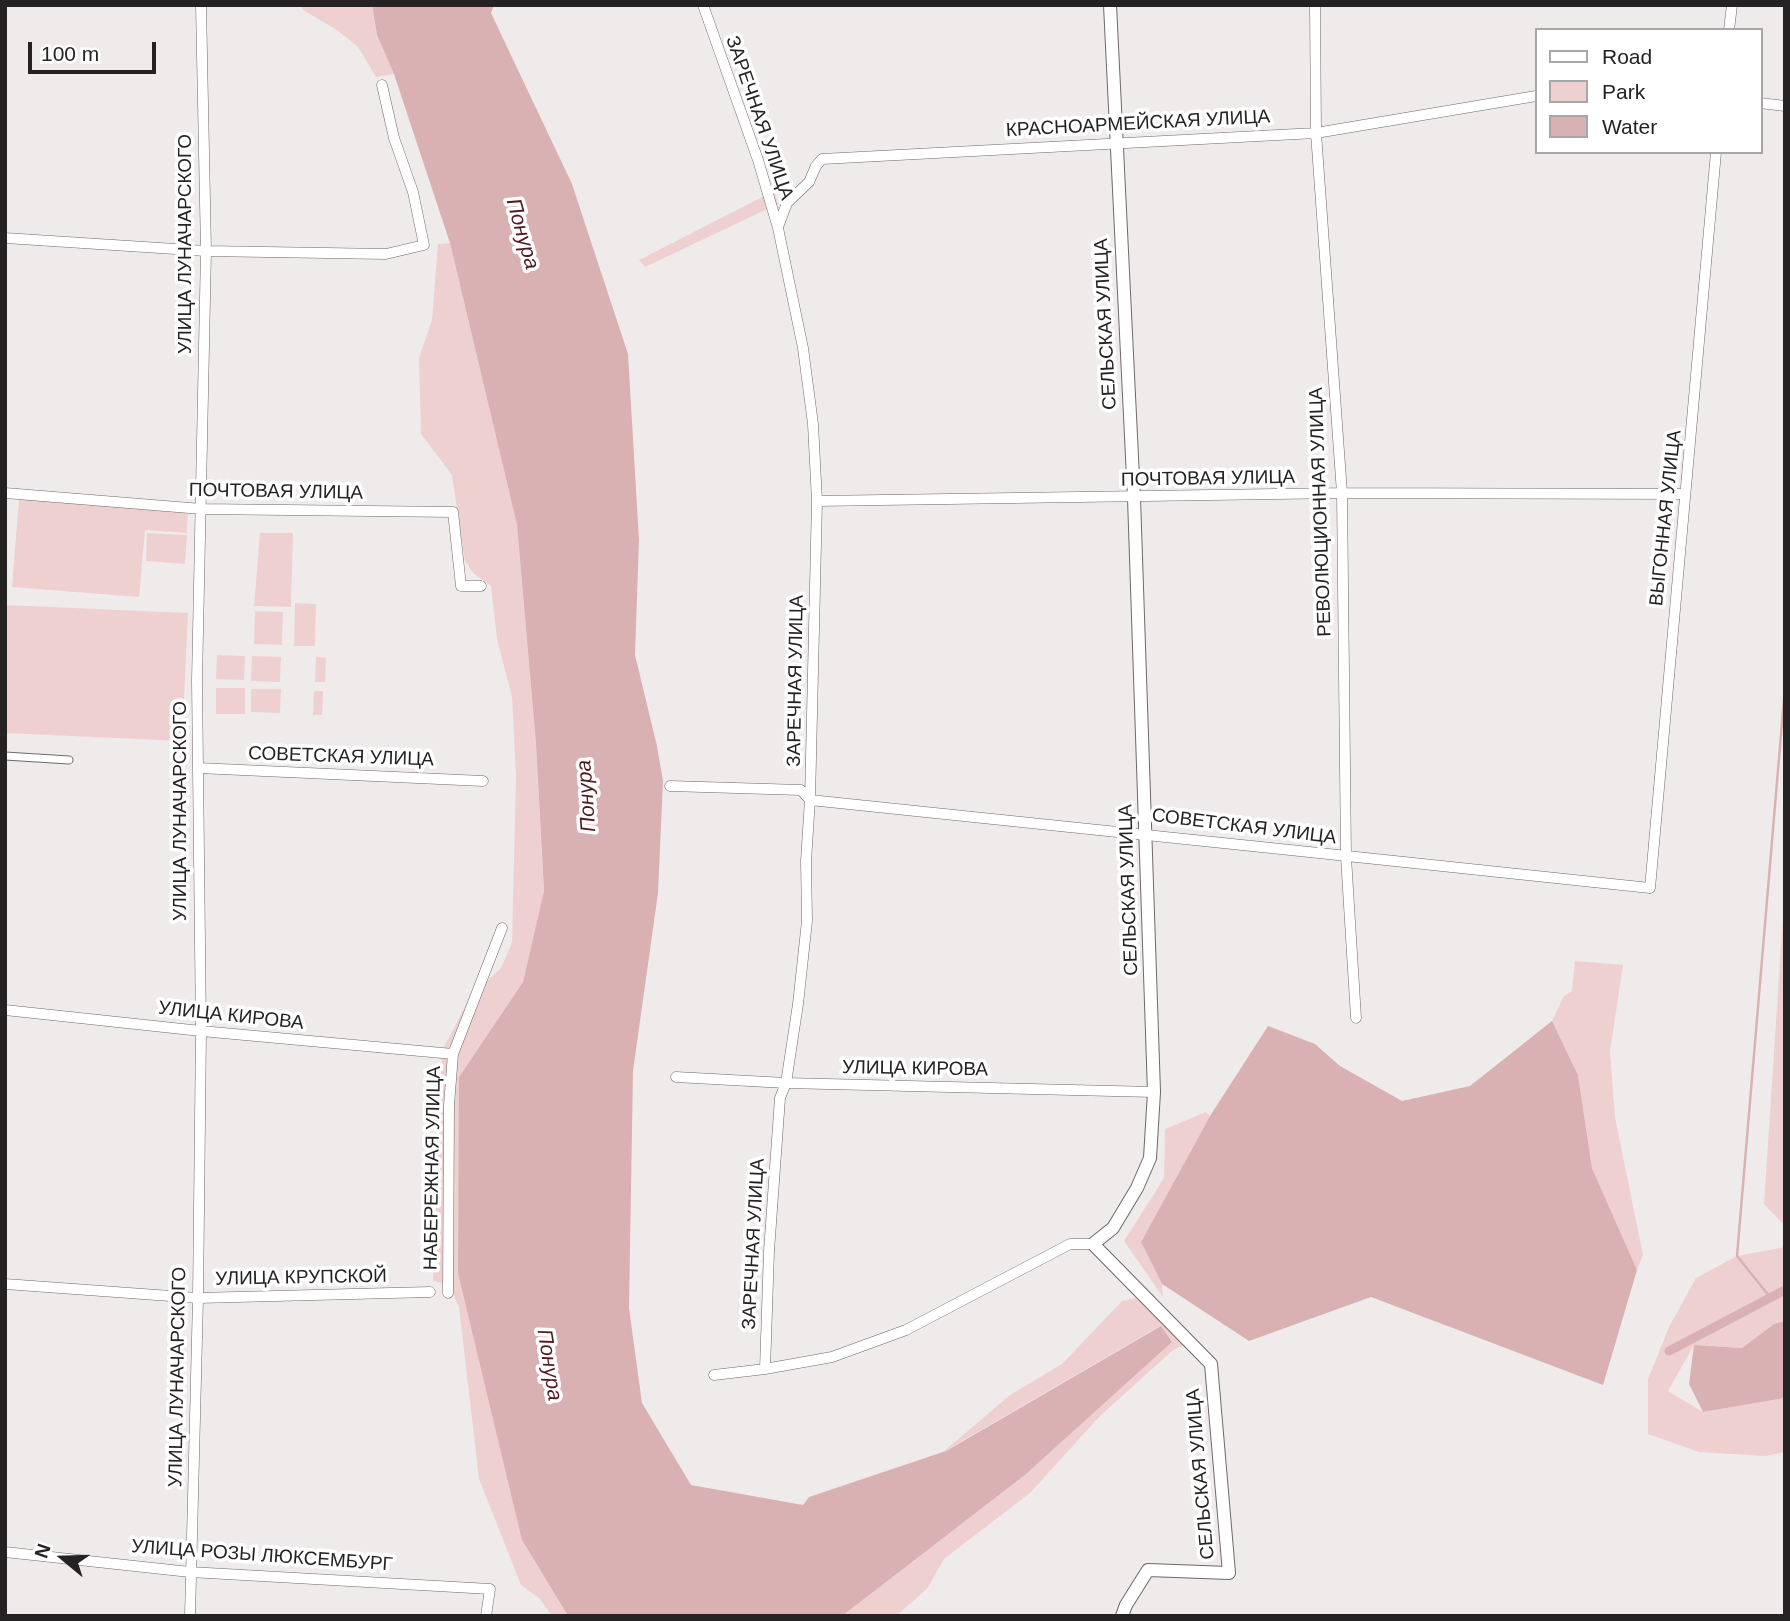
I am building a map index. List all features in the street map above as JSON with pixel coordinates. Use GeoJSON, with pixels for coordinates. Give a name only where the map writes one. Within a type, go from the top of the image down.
{"type":"FeatureCollection","features":[{"type":"Feature","properties":{"kind":"street","name":"УЛИЦА ЛУНАЧАРСКОГО"},"geometry":{"type":"LineString","coordinates":[[190,1616],[201,1031],[197,680],[206,251],[201,5]]}},
{"type":"Feature","properties":{"kind":"street","name":"ЗАРЕЧНАЯ УЛИЦА"},"geometry":{"type":"LineString","coordinates":[[703,5],[758,160],[778,228],[803,348],[813,424],[817,501],[810,800],[806,861],[807,921],[786,1083],[780,1098],[769,1251],[765,1369]]}},
{"type":"Feature","properties":{"kind":"street","name":"СЕЛЬСКАЯ УЛИЦА"},"geometry":{"type":"LineString","coordinates":[[1110,5],[1134,498],[1154,1092],[1150,1158],[1138,1188],[1113,1228],[1093,1244],[1211,1364],[1229,1573],[1148,1570],[1122,1616]]}},
{"type":"Feature","properties":{"kind":"street","name":"РЕВОЛЮЦИОННАЯ УЛИЦА"},"geometry":{"type":"LineString","coordinates":[[1315,5],[1316,133],[1342,494],[1346,857],[1356,1018]]}},
{"type":"Feature","properties":{"kind":"street"},"geometry":{"type":"LineString","coordinates":[[1729,28],[1732,5]]}},
{"type":"Feature","properties":{"kind":"street"},"geometry":{"type":"LineString","coordinates":[[5,238],[206,251],[386,254],[424,245],[413,192],[394,138],[382,85]]}},
{"type":"Feature","properties":{"kind":"street","name":"КРАСНОАРМЕЙСКАЯ УЛИЦА"},"geometry":{"type":"LineString","coordinates":[[778,228],[787,203],[808,182],[822,159],[1316,133],[1534,96]]}},
{"type":"Feature","properties":{"kind":"street"},"geometry":{"type":"LineString","coordinates":[[1762,103],[1785,106]]}},
{"type":"Feature","properties":{"kind":"street","name":"ВЫГОННАЯ УЛИЦА"},"geometry":{"type":"LineString","coordinates":[[1650,888],[1716,154]]}},
{"type":"Feature","properties":{"kind":"street","name":"ПОЧТОВАЯ УЛИЦА"},"geometry":{"type":"LineString","coordinates":[[5,493],[202,509],[453,512],[461,586],[481,586]]}},
{"type":"Feature","properties":{"kind":"street","name":"ПОЧТОВАЯ УЛИЦА"},"geometry":{"type":"LineString","coordinates":[[817,501],[1342,494],[1685,494]]}},
{"type":"Feature","properties":{"kind":"street"},"geometry":{"type":"LineString","coordinates":[[5,756],[69,760]]}},
{"type":"Feature","properties":{"kind":"street","name":"СОВЕТСКАЯ УЛИЦА"},"geometry":{"type":"LineString","coordinates":[[198,768],[483,781]]}},
{"type":"Feature","properties":{"kind":"street","name":"СОВЕТСКАЯ УЛИЦА"},"geometry":{"type":"LineString","coordinates":[[670,786],[801,790],[810,800],[1146,833],[1346,857],[1650,888]]}},
{"type":"Feature","properties":{"kind":"street","name":"НАБЕРЕЖНАЯ УЛИЦА"},"geometry":{"type":"LineString","coordinates":[[448,1293],[453,1054],[502,928]]}},
{"type":"Feature","properties":{"kind":"street","name":"УЛИЦА КИРОВА"},"geometry":{"type":"LineString","coordinates":[[5,1010],[453,1054]]}},
{"type":"Feature","properties":{"kind":"street","name":"УЛИЦА КИРОВА"},"geometry":{"type":"LineString","coordinates":[[676,1077],[786,1083],[1154,1092]]}},
{"type":"Feature","properties":{"kind":"street"},"geometry":{"type":"LineString","coordinates":[[714,1375],[832,1357],[906,1330],[1070,1244],[1093,1244]]}},
{"type":"Feature","properties":{"kind":"street","name":"УЛИЦА КРУПСКОЙ"},"geometry":{"type":"LineString","coordinates":[[5,1284],[198,1298],[430,1292]]}},
{"type":"Feature","properties":{"kind":"street","name":"УЛИЦА РОЗЫ ЛЮКСЕМБУРГ"},"geometry":{"type":"LineString","coordinates":[[5,1552],[190,1572],[490,1588],[486,1616]]}},
{"type":"Feature","properties":{"kind":"green space"},"geometry":{"type":"Polygon","coordinates":[[[301,5],[372,5],[377,35],[394,74],[376,77],[358,47],[337,30],[303,10],[301,5]]]}},
{"type":"Feature","properties":{"kind":"green space"},"geometry":{"type":"Polygon","coordinates":[[[774,191],[778,204],[645,267],[639,260],[774,191]]]}},
{"type":"Feature","properties":{"kind":"green space"},"geometry":{"type":"Polygon","coordinates":[[[450,243],[517,525],[536,744],[544,893],[523,982],[459,1077],[522,1540],[568,1616],[552,1616],[540,1599],[521,1585],[479,1479],[459,1307],[446,1287],[433,1281],[442,1051],[470,997],[501,968],[512,943],[516,777],[512,697],[497,639],[491,586],[474,574],[465,561],[452,475],[421,434],[419,358],[432,320],[438,244],[450,243]]]}},
{"type":"Feature","properties":{"kind":"green space"},"geometry":{"type":"Polygon","coordinates":[[[19,499],[188,511],[187,533],[145,530],[139,597],[12,587],[19,499]]]}},
{"type":"Feature","properties":{"kind":"green space"},"geometry":{"type":"Polygon","coordinates":[[[147,533],[187,535],[185,564],[146,561],[147,533]]]}},
{"type":"Feature","properties":{"kind":"green space"},"geometry":{"type":"Polygon","coordinates":[[[260,533],[293,533],[291,607],[254,606],[260,533]]]}},
{"type":"Feature","properties":{"kind":"green space"},"geometry":{"type":"Polygon","coordinates":[[[295,603],[316,604],[315,646],[294,646],[295,603]]]}},
{"type":"Feature","properties":{"kind":"green space"},"geometry":{"type":"Polygon","coordinates":[[[5,605],[188,613],[182,741],[5,733],[5,605]]]}},
{"type":"Feature","properties":{"kind":"green space"},"geometry":{"type":"Polygon","coordinates":[[[255,611],[283,612],[282,645],[254,644],[255,611]]]}},
{"type":"Feature","properties":{"kind":"green space"},"geometry":{"type":"Polygon","coordinates":[[[217,655],[245,656],[244,680],[216,679],[217,655]]]}},
{"type":"Feature","properties":{"kind":"green space"},"geometry":{"type":"Polygon","coordinates":[[[252,656],[281,657],[280,682],[251,681],[252,656]]]}},
{"type":"Feature","properties":{"kind":"green space"},"geometry":{"type":"Polygon","coordinates":[[[316,657],[326,658],[325,682],[315,682],[316,657]]]}},
{"type":"Feature","properties":{"kind":"green space"},"geometry":{"type":"Polygon","coordinates":[[[216,688],[245,688],[245,714],[216,714],[216,688]]]}},
{"type":"Feature","properties":{"kind":"green space"},"geometry":{"type":"Polygon","coordinates":[[[251,689],[281,689],[280,713],[251,712],[251,689]]]}},
{"type":"Feature","properties":{"kind":"green space"},"geometry":{"type":"Polygon","coordinates":[[[314,691],[323,691],[322,715],[313,715],[314,691]]]}},
{"type":"Feature","properties":{"kind":"green space"},"geometry":{"type":"Polygon","coordinates":[[[1785,885],[1785,1226],[1764,1204],[1785,885]]]}},
{"type":"Feature","properties":{"kind":"green space"},"geometry":{"type":"Polygon","coordinates":[[[1575,961],[1623,965],[1610,1052],[1615,1117],[1643,1255],[1637,1270],[1592,1168],[1578,1075],[1552,1021],[1564,996],[1572,991],[1575,961]]]}},
{"type":"Feature","properties":{"kind":"green space"},"geometry":{"type":"Polygon","coordinates":[[[1206,1112],[1210,1116],[1141,1242],[1162,1284],[1163,1297],[1124,1241],[1164,1178],[1165,1129],[1206,1112]]]}},
{"type":"Feature","properties":{"kind":"green space"},"geometry":{"type":"Polygon","coordinates":[[[1785,1247],[1785,1321],[1774,1324],[1742,1348],[1694,1345],[1668,1391],[1703,1412],[1785,1398],[1785,1452],[1766,1456],[1699,1452],[1648,1434],[1648,1379],[1670,1325],[1696,1278],[1737,1256],[1785,1247]]]}},
{"type":"Feature","properties":{"kind":"green space"},"geometry":{"type":"Polygon","coordinates":[[[1136,1298],[1183,1345],[1172,1351],[1100,1416],[1030,1493],[944,1559],[927,1589],[896,1616],[842,1616],[1025,1475],[1172,1342],[1160,1326],[943,1452],[1010,1395],[1062,1364],[1122,1301],[1136,1298]]]}},
{"type":"Feature","properties":{"kind":"water","name":"Понура"},"geometry":{"type":"Polygon","coordinates":[[[372,5],[494,5],[491,13],[572,184],[628,354],[639,540],[635,655],[663,781],[658,893],[633,1071],[629,1308],[642,1403],[691,1485],[803,1505],[809,1497],[946,1451],[1161,1326],[1172,1342],[1025,1475],[842,1616],[568,1616],[522,1540],[458,1273],[459,1077],[523,982],[544,891],[536,744],[517,525],[450,243],[394,74],[377,35],[372,5]]]}},
{"type":"Feature","properties":{"kind":"water"},"geometry":{"type":"Polygon","coordinates":[[[1552,1021],[1578,1075],[1592,1168],[1637,1270],[1603,1385],[1371,1297],[1249,1341],[1162,1284],[1141,1242],[1210,1116],[1268,1026],[1315,1044],[1340,1066],[1402,1101],[1470,1086],[1552,1021]]]}},
{"type":"Feature","properties":{"kind":"water"},"geometry":{"type":"Polygon","coordinates":[[[1785,1321],[1785,1398],[1703,1412],[1689,1384],[1694,1345],[1742,1348],[1774,1324],[1785,1321]]]}},
{"type":"Feature","properties":{"kind":"waterway"},"geometry":{"type":"LineString","coordinates":[[1770,1297],[1737,1256],[1785,687]]}},
{"type":"Feature","properties":{"kind":"waterway"},"geometry":{"type":"LineString","coordinates":[[1669,1351],[1785,1290]]}}]}
